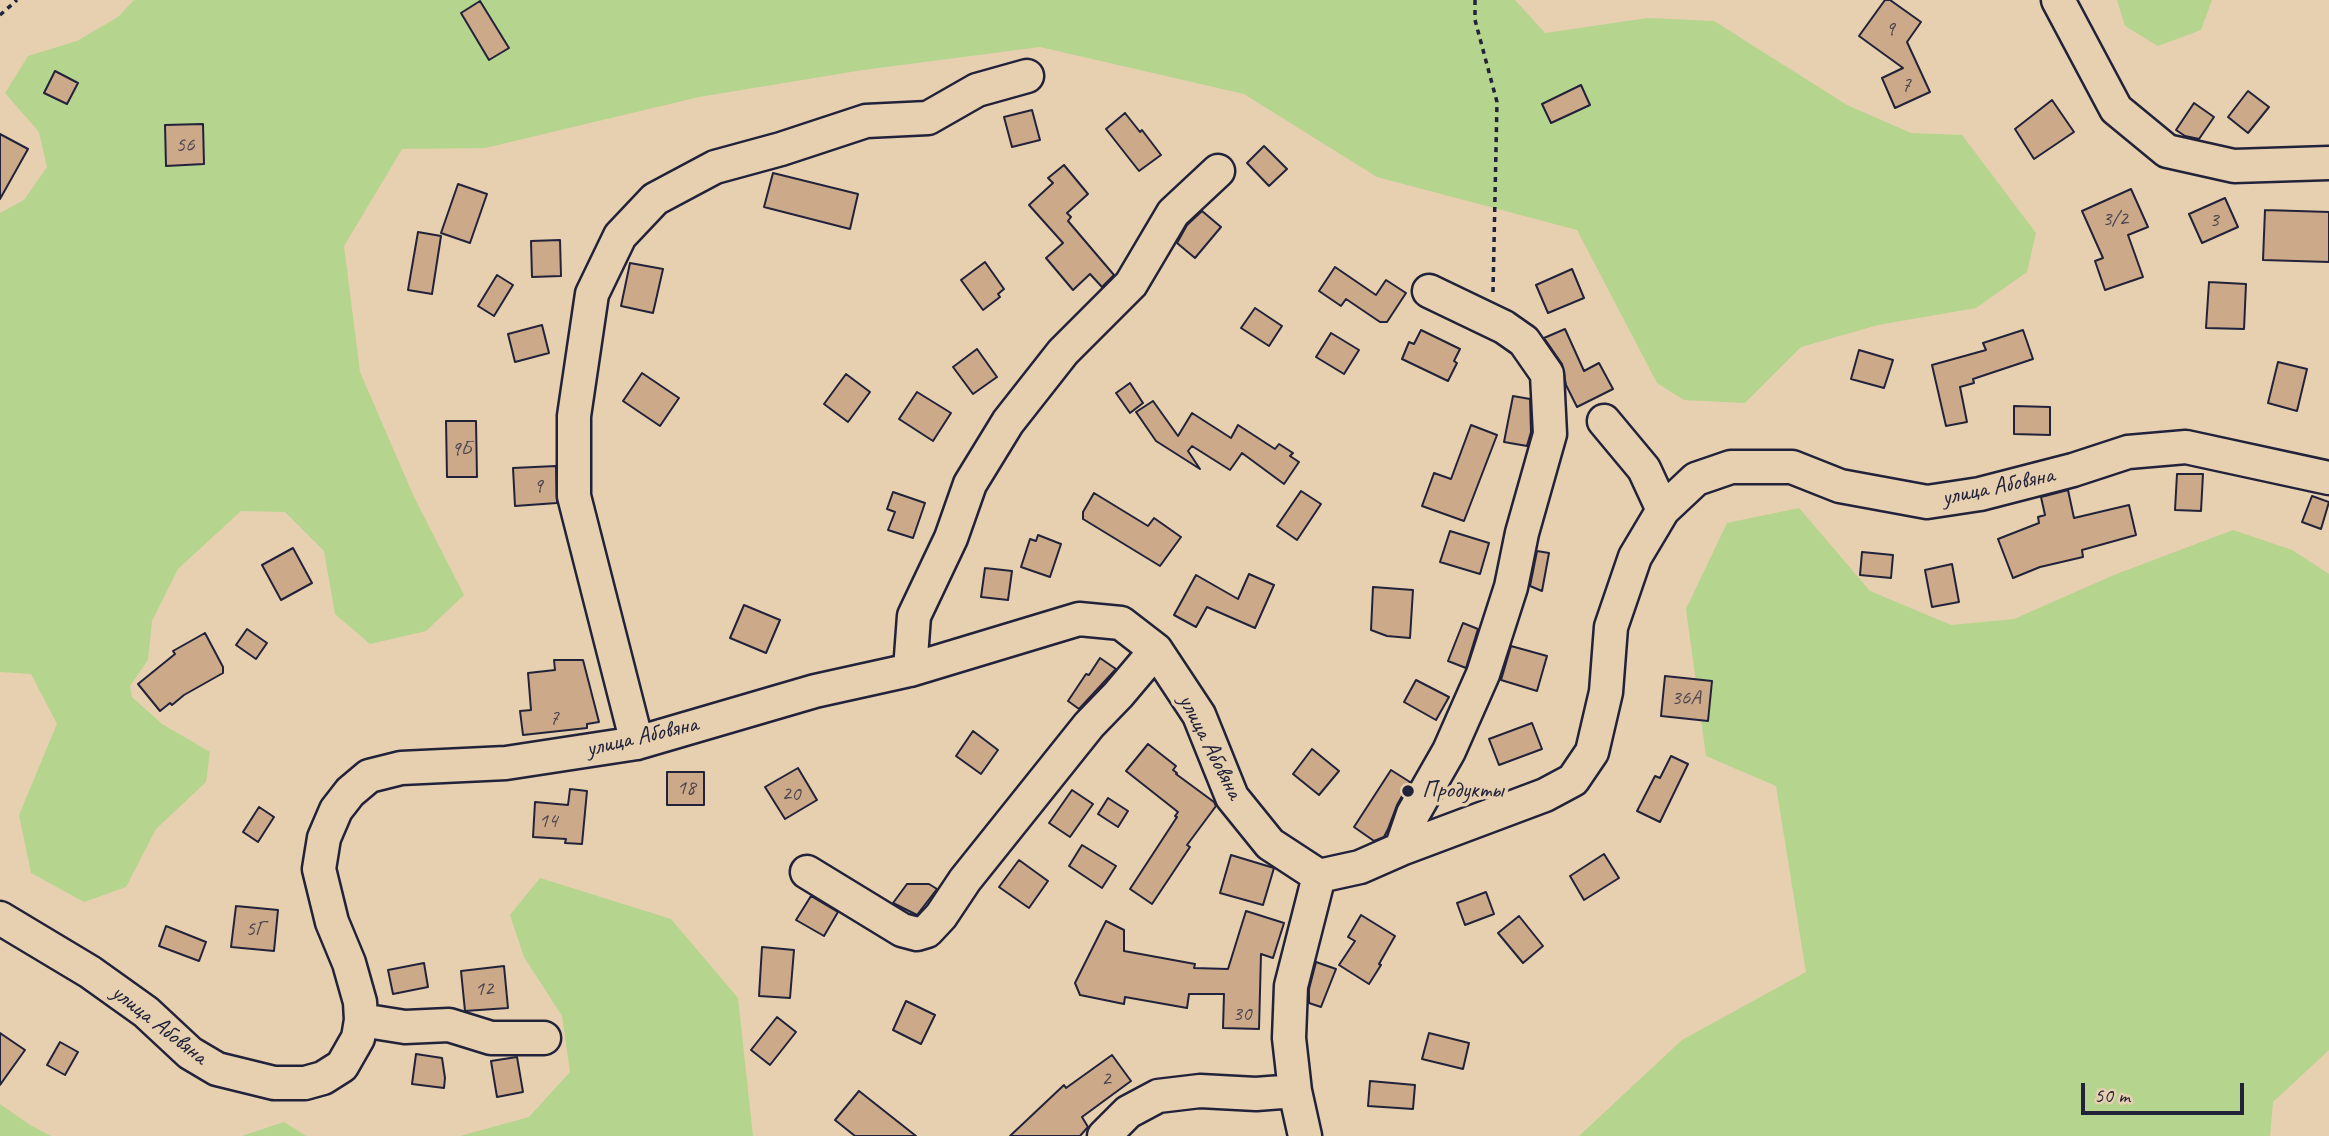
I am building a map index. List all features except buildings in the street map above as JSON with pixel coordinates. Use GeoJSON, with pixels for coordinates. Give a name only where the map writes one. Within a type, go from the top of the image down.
{"type":"FeatureCollection","features":[{"type":"Feature","properties":{"kind":"street"},"geometry":{"type":"LineString","coordinates":[[2058,0],[2116,109],[2167,151],[2234,166],[2329,163]]}},
{"type":"Feature","properties":{"kind":"street"},"geometry":{"type":"LineString","coordinates":[[637,743],[574,496],[574,416],[592,294],[620,236],[655,199],[715,167],[866,121],[928,118],[977,90],[1027,76]]}},
{"type":"Feature","properties":{"kind":"street"},"geometry":{"type":"LineString","coordinates":[[910,670],[914,616],[951,538],[970,484],[1001,432],[1063,352],[1131,284],[1173,213],[1218,171]]}},
{"type":"Feature","properties":{"kind":"street"},"geometry":{"type":"LineString","coordinates":[[1401,849],[1413,814],[1449,751],[1483,674],[1511,587],[1522,533],[1550,434],[1547,374],[1524,341],[1504,327],[1429,290]]}},
{"type":"Feature","properties":{"kind":"street"},"geometry":{"type":"LineString","coordinates":[[1604,421],[1644,469],[1663,510]]}},
{"type":"Feature","properties":{"kind":"street","name":"улица Абовяна"},"geometry":{"type":"LineString","coordinates":[[0,918],[90,972],[146,1012],[190,1053],[217,1069],[274,1083],[305,1083],[342,1066],[358,1038],[360,1002],[349,963],[332,922],[319,869],[324,838],[336,810],[350,792],[369,776],[401,768],[506,763],[637,743],[815,691],[910,670],[1079,619],[1121,623],[1156,650],[1199,715],[1232,797],[1270,844],[1319,876],[1360,867],[1545,795],[1573,780],[1592,752],[1606,692],[1611,627],[1635,557],[1663,510],[1696,479],[1731,467],[1792,467],[1840,486],[1927,502],[1980,494],[2073,470],[2128,452],[2186,447],[2329,478]]}},
{"type":"Feature","properties":{"kind":"street"},"geometry":{"type":"LineString","coordinates":[[807,872],[902,930],[917,934],[927,931],[1088,725],[1156,650]]}},
{"type":"Feature","properties":{"kind":"street"},"geometry":{"type":"LineString","coordinates":[[1305,1136],[1295,1091],[1289,1038],[1291,986],[1319,876]]}},
{"type":"Feature","properties":{"kind":"street"},"geometry":{"type":"LineString","coordinates":[[361,1020],[405,1027],[449,1025],[491,1038],[544,1038]]}},
{"type":"Feature","properties":{"kind":"street"},"geometry":{"type":"LineString","coordinates":[[1104,1136],[1128,1112],[1158,1096],[1200,1091],[1256,1094],[1295,1091]]}},
{"type":"Feature","properties":{"kind":"path"},"geometry":{"type":"LineString","coordinates":[[0,15],[18,0]]}},
{"type":"Feature","properties":{"kind":"path"},"geometry":{"type":"LineString","coordinates":[[1475,0],[1475,20],[1497,102],[1492,290],[1504,327]]}},
{"type":"Feature","properties":{"kind":"green space"},"geometry":{"type":"Polygon","coordinates":[[[134,0],[1515,0],[1545,33],[1648,18],[1714,21],[1847,105],[1911,133],[1962,135],[2036,233],[2027,272],[1976,308],[1878,325],[1801,347],[1745,403],[1684,400],[1657,383],[1577,230],[1377,177],[1244,94],[1040,47],[863,70],[699,97],[485,148],[402,149],[344,246],[360,372],[414,497],[464,595],[426,631],[370,644],[335,614],[324,551],[285,512],[241,511],[178,569],[152,621],[148,660],[130,686],[132,697],[162,724],[210,752],[206,782],[156,829],[126,887],[84,902],[31,873],[19,815],[57,724],[31,674],[0,672],[0,213],[24,200],[47,167],[39,132],[5,93],[28,56],[77,41],[118,17],[134,0]]]}},
{"type":"Feature","properties":{"kind":"green space"},"geometry":{"type":"Polygon","coordinates":[[[2117,0],[2212,0],[2201,30],[2158,46],[2125,26],[2117,0]]]}},
{"type":"Feature","properties":{"kind":"green space"},"geometry":{"type":"Polygon","coordinates":[[[1799,508],[1870,591],[1951,625],[2014,619],[2114,575],[2233,530],[2292,550],[2329,574],[2329,1050],[2273,1102],[2270,1136],[1579,1136],[1682,1040],[1806,972],[1776,786],[1706,756],[1686,609],[1727,523],[1799,508]]]}},
{"type":"Feature","properties":{"kind":"green space"},"geometry":{"type":"Polygon","coordinates":[[[540,878],[671,919],[738,998],[753,1136],[460,1136],[529,1117],[570,1072],[562,1016],[524,957],[510,915],[540,878]]]}},
{"type":"Feature","properties":{"kind":"green space"},"geometry":{"type":"Polygon","coordinates":[[[0,1104],[30,1125],[51,1136],[0,1136],[0,1104]]]}},
{"type":"Feature","properties":{"kind":"green space"},"geometry":{"type":"Polygon","coordinates":[[[284,1122],[306,1136],[242,1136],[284,1122]]]}},
{"type":"Feature","properties":{"kind":"place","name":"Продукты"},"geometry":{"type":"Point","coordinates":[1408,791]}}]}
